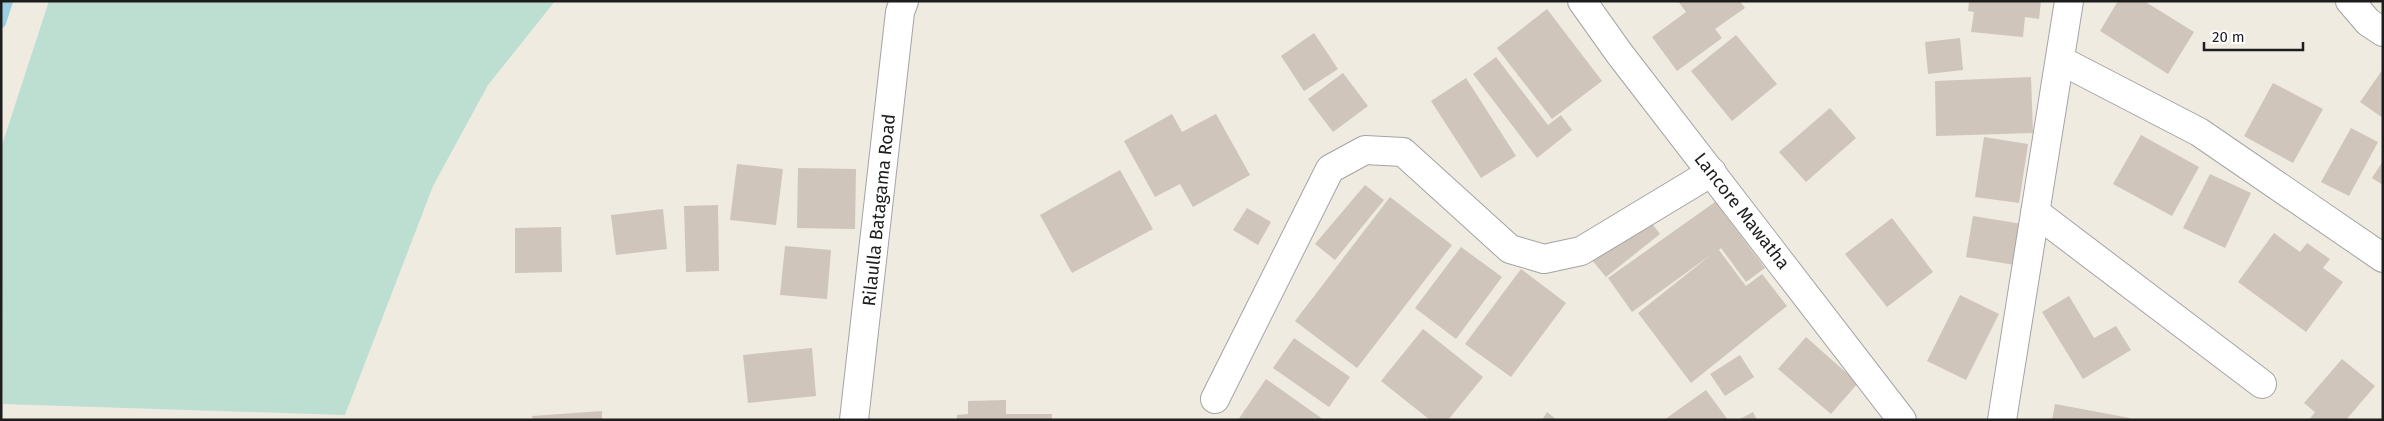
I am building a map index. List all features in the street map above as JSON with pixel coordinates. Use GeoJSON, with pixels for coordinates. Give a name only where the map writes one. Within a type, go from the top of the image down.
{"type":"FeatureCollection","features":[{"type":"Feature","properties":{"kind":"street","name":"Lancore Mawatha"},"geometry":{"type":"LineString","coordinates":[[1582,1],[1620,54],[1902,420]]}},
{"type":"Feature","properties":{"kind":"street"},"geometry":{"type":"LineString","coordinates":[[2002,420],[2069,1]]}},
{"type":"Feature","properties":{"kind":"street"},"geometry":{"type":"LineString","coordinates":[[2350,1],[2368,22],[2383,32]]}},
{"type":"Feature","properties":{"kind":"street","name":"Rilaulla Batagama Road"},"geometry":{"type":"LineString","coordinates":[[854,420],[899,5]]}},
{"type":"Feature","properties":{"kind":"street"},"geometry":{"type":"LineString","coordinates":[[2060,60],[2199,132],[2383,258]]}},
{"type":"Feature","properties":{"kind":"street"},"geometry":{"type":"LineString","coordinates":[[1215,399],[1330,169],[1365,150],[1404,152],[1510,249],[1544,259],[1581,251],[1712,172]]}},
{"type":"Feature","properties":{"kind":"street"},"geometry":{"type":"LineString","coordinates":[[2035,212],[2262,384]]}},
{"type":"Feature","properties":{"kind":"green space"},"geometry":{"type":"Polygon","coordinates":[[[49,1],[555,1],[488,85],[433,186],[345,415],[3,404],[1,148],[49,1]]]}},
{"type":"Feature","properties":{"kind":"building"},"geometry":{"type":"Polygon","coordinates":[[[1678,1],[1740,1],[1745,8],[1715,29],[1722,38],[1677,71],[1652,37],[1686,12],[1678,1]]]}},
{"type":"Feature","properties":{"kind":"building"},"geometry":{"type":"Polygon","coordinates":[[[1969,1],[2041,1],[2039,19],[2025,17],[2023,37],[1971,32],[1974,12],[1968,11],[1969,1]]]}},
{"type":"Feature","properties":{"kind":"building"},"geometry":{"type":"Polygon","coordinates":[[[2118,1],[2144,1],[2194,32],[2168,74],[2100,31],[2118,1]]]}},
{"type":"Feature","properties":{"kind":"building"},"geometry":{"type":"Polygon","coordinates":[[[1547,9],[1602,81],[1552,119],[1497,48],[1547,9]]]}},
{"type":"Feature","properties":{"kind":"building"},"geometry":{"type":"Polygon","coordinates":[[[1314,33],[1338,69],[1304,91],[1281,56],[1314,33]]]}},
{"type":"Feature","properties":{"kind":"building"},"geometry":{"type":"Polygon","coordinates":[[[1736,35],[1777,84],[1732,121],[1691,71],[1736,35]]]}},
{"type":"Feature","properties":{"kind":"building"},"geometry":{"type":"Polygon","coordinates":[[[1960,38],[1963,70],[1928,74],[1925,42],[1960,38]]]}},
{"type":"Feature","properties":{"kind":"building"},"geometry":{"type":"Polygon","coordinates":[[[1496,57],[1548,125],[1561,115],[1572,130],[1537,158],[1473,74],[1496,57]]]}},
{"type":"Feature","properties":{"kind":"building"},"geometry":{"type":"Polygon","coordinates":[[[2383,69],[2383,118],[2360,102],[2383,69]]]}},
{"type":"Feature","properties":{"kind":"building"},"geometry":{"type":"Polygon","coordinates":[[[1343,73],[1368,106],[1333,132],[1308,99],[1343,73]]]}},
{"type":"Feature","properties":{"kind":"building"},"geometry":{"type":"Polygon","coordinates":[[[2031,77],[2033,133],[1936,136],[1935,81],[2031,77]]]}},
{"type":"Feature","properties":{"kind":"building"},"geometry":{"type":"Polygon","coordinates":[[[1466,78],[1516,156],[1481,178],[1431,101],[1466,78]]]}},
{"type":"Feature","properties":{"kind":"building"},"geometry":{"type":"Polygon","coordinates":[[[2273,83],[2323,109],[2293,163],[2244,136],[2273,83]]]}},
{"type":"Feature","properties":{"kind":"building"},"geometry":{"type":"Polygon","coordinates":[[[1830,108],[1856,138],[1806,182],[1779,152],[1830,108]]]}},
{"type":"Feature","properties":{"kind":"building"},"geometry":{"type":"Polygon","coordinates":[[[1172,114],[1182,132],[1216,114],[1250,175],[1193,207],[1180,184],[1155,197],[1124,141],[1172,114]]]}},
{"type":"Feature","properties":{"kind":"building"},"geometry":{"type":"Polygon","coordinates":[[[2351,128],[2378,142],[2349,196],[2321,182],[2351,128]]]}},
{"type":"Feature","properties":{"kind":"building"},"geometry":{"type":"Polygon","coordinates":[[[2141,135],[2199,167],[2172,216],[2113,184],[2141,135]]]}},
{"type":"Feature","properties":{"kind":"building"},"geometry":{"type":"Polygon","coordinates":[[[1984,137],[2028,144],[2019,203],[1975,197],[1984,137]]]}},
{"type":"Feature","properties":{"kind":"building"},"geometry":{"type":"Polygon","coordinates":[[[2383,161],[2383,185],[2372,178],[2383,161]]]}},
{"type":"Feature","properties":{"kind":"building"},"geometry":{"type":"Polygon","coordinates":[[[737,164],[783,169],[776,225],[730,220],[737,164]]]}},
{"type":"Feature","properties":{"kind":"building"},"geometry":{"type":"Polygon","coordinates":[[[798,168],[856,169],[855,229],[797,228],[798,168]]]}},
{"type":"Feature","properties":{"kind":"building"},"geometry":{"type":"Polygon","coordinates":[[[1120,170],[1153,229],[1072,273],[1040,215],[1120,170]]]}},
{"type":"Feature","properties":{"kind":"building"},"geometry":{"type":"Polygon","coordinates":[[[2210,174],[2251,193],[2225,248],[2183,228],[2210,174]]]}},
{"type":"Feature","properties":{"kind":"building"},"geometry":{"type":"Polygon","coordinates":[[[1365,185],[1384,200],[1335,260],[1315,244],[1365,185]]]}},
{"type":"Feature","properties":{"kind":"building"},"geometry":{"type":"Polygon","coordinates":[[[1390,197],[1452,245],[1357,368],[1295,321],[1390,197]]]}},
{"type":"Feature","properties":{"kind":"building"},"geometry":{"type":"Polygon","coordinates":[[[1715,202],[1765,268],[1746,282],[1721,248],[1719,250],[1746,286],[1762,274],[1787,306],[1691,383],[1638,313],[1712,254],[1632,312],[1608,278],[1715,202]]]}},
{"type":"Feature","properties":{"kind":"building"},"geometry":{"type":"Polygon","coordinates":[[[718,205],[719,271],[686,272],[684,206],[718,205]]]}},
{"type":"Feature","properties":{"kind":"building"},"geometry":{"type":"Polygon","coordinates":[[[1247,208],[1271,222],[1258,245],[1233,230],[1247,208]]]}},
{"type":"Feature","properties":{"kind":"building"},"geometry":{"type":"Polygon","coordinates":[[[663,209],[667,249],[616,255],[611,215],[663,209]]]}},
{"type":"Feature","properties":{"kind":"building"},"geometry":{"type":"Polygon","coordinates":[[[1646,216],[1660,234],[1606,277],[1591,259],[1646,216]]]}},
{"type":"Feature","properties":{"kind":"building"},"geometry":{"type":"Polygon","coordinates":[[[1973,216],[2022,224],[2015,265],[1966,257],[1973,216]]]}},
{"type":"Feature","properties":{"kind":"building"},"geometry":{"type":"Polygon","coordinates":[[[1892,218],[1933,272],[1887,307],[1845,254],[1892,218]]]}},
{"type":"Feature","properties":{"kind":"building"},"geometry":{"type":"Polygon","coordinates":[[[561,227],[562,272],[515,273],[515,228],[561,227]]]}},
{"type":"Feature","properties":{"kind":"building"},"geometry":{"type":"Polygon","coordinates":[[[2274,233],[2300,252],[2307,243],[2330,259],[2323,268],[2343,282],[2306,332],[2238,282],[2274,233]]]}},
{"type":"Feature","properties":{"kind":"building"},"geometry":{"type":"Polygon","coordinates":[[[785,246],[831,250],[827,299],[780,295],[785,246]]]}},
{"type":"Feature","properties":{"kind":"building"},"geometry":{"type":"Polygon","coordinates":[[[1461,247],[1502,277],[1456,339],[1415,308],[1461,247]]]}},
{"type":"Feature","properties":{"kind":"building"},"geometry":{"type":"Polygon","coordinates":[[[1521,269],[1566,303],[1511,377],[1465,344],[1521,269]]]}},
{"type":"Feature","properties":{"kind":"building"},"geometry":{"type":"Polygon","coordinates":[[[1960,295],[1999,314],[1966,380],[1927,361],[1960,295]]]}},
{"type":"Feature","properties":{"kind":"building"},"geometry":{"type":"Polygon","coordinates":[[[2069,296],[2094,338],[2116,326],[2131,350],[2083,379],[2042,312],[2069,296]]]}},
{"type":"Feature","properties":{"kind":"building"},"geometry":{"type":"Polygon","coordinates":[[[1423,329],[1483,377],[1448,420],[1430,420],[1381,381],[1423,329]]]}},
{"type":"Feature","properties":{"kind":"building"},"geometry":{"type":"Polygon","coordinates":[[[1806,337],[1858,383],[1831,414],[1778,369],[1806,337]]]}},
{"type":"Feature","properties":{"kind":"building"},"geometry":{"type":"Polygon","coordinates":[[[1294,338],[1350,377],[1329,407],[1273,368],[1294,338]]]}},
{"type":"Feature","properties":{"kind":"building"},"geometry":{"type":"Polygon","coordinates":[[[812,348],[816,396],[748,403],[743,355],[812,348]]]}},
{"type":"Feature","properties":{"kind":"building"},"geometry":{"type":"Polygon","coordinates":[[[1740,355],[1754,377],[1725,396],[1710,374],[1740,355]]]}},
{"type":"Feature","properties":{"kind":"building"},"geometry":{"type":"Polygon","coordinates":[[[2342,359],[2375,386],[2346,420],[2309,420],[2315,412],[2304,403],[2342,359]]]}},
{"type":"Feature","properties":{"kind":"building"},"geometry":{"type":"Polygon","coordinates":[[[1266,379],[1324,420],[1238,420],[1266,379]]]}},
{"type":"Feature","properties":{"kind":"building"},"geometry":{"type":"Polygon","coordinates":[[[1706,390],[1728,420],[1664,420],[1706,390]]]}},
{"type":"Feature","properties":{"kind":"building"},"geometry":{"type":"Polygon","coordinates":[[[1006,400],[1006,414],[1052,414],[1052,420],[957,420],[957,415],[968,414],[968,401],[1006,400]]]}},
{"type":"Feature","properties":{"kind":"building"},"geometry":{"type":"Polygon","coordinates":[[[2055,404],[2130,418],[2129,420],[2052,420],[2055,404]]]}},
{"type":"Feature","properties":{"kind":"building"},"geometry":{"type":"Polygon","coordinates":[[[602,411],[602,420],[533,420],[532,416],[602,411]]]}},
{"type":"Feature","properties":{"kind":"building"},"geometry":{"type":"Polygon","coordinates":[[[1547,412],[1557,420],[1542,420],[1547,412]]]}},
{"type":"Feature","properties":{"kind":"building"},"geometry":{"type":"Polygon","coordinates":[[[1753,412],[1757,420],[1738,420],[1753,412]]]}},
{"type":"Feature","properties":{"kind":"waterway"},"geometry":{"type":"LineString","coordinates":[[1,23],[8,1]]}}]}
